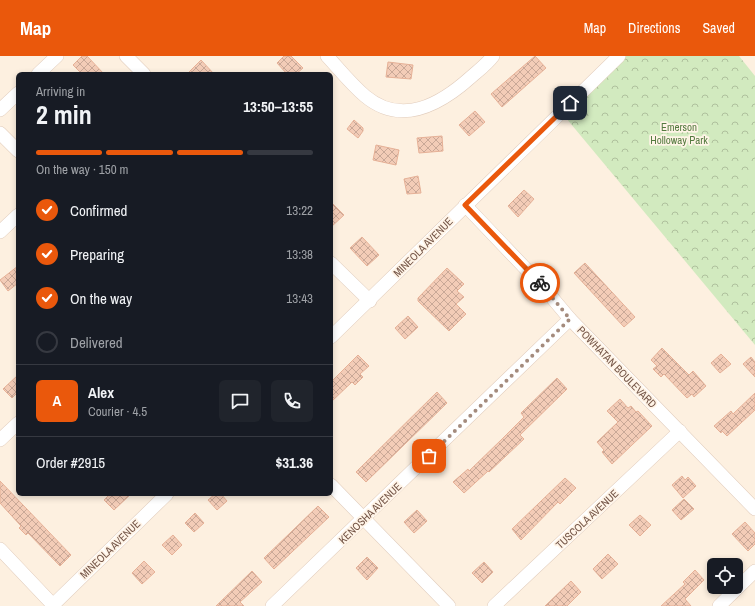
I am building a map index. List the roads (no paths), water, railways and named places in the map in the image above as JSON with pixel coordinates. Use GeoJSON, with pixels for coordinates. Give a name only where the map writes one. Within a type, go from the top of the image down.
{"type":"FeatureCollection","features":[{"type":"Feature","properties":{"kind":"street"},"geometry":{"type":"LineString","coordinates":[[40,72],[57,56]]}},
{"type":"Feature","properties":{"kind":"street"},"geometry":{"type":"LineString","coordinates":[[126,56],[142,72]]}},
{"type":"Feature","properties":{"kind":"street"},"geometry":{"type":"LineString","coordinates":[[326,56],[365,97],[387,108],[402,111],[418,109],[434,104],[448,96],[493,56]]}},
{"type":"Feature","properties":{"kind":"street","name":"MINEOLA AVENUE"},"geometry":{"type":"LineString","coordinates":[[333,335],[370,302],[465,205],[619,56]]}},
{"type":"Feature","properties":{"kind":"street"},"geometry":{"type":"LineString","coordinates":[[0,110],[16,95]]}},
{"type":"Feature","properties":{"kind":"street"},"geometry":{"type":"LineString","coordinates":[[0,133],[16,149]]}},
{"type":"Feature","properties":{"kind":"street","name":"POWHATAN BOULEVARD"},"geometry":{"type":"LineString","coordinates":[[465,205],[544,288],[570,319],[755,509]]}},
{"type":"Feature","properties":{"kind":"street"},"geometry":{"type":"LineString","coordinates":[[0,232],[16,216]]}},
{"type":"Feature","properties":{"kind":"street"},"geometry":{"type":"LineString","coordinates":[[333,265],[370,302]]}},
{"type":"Feature","properties":{"kind":"street","name":"KENOSHA AVENUE"},"geometry":{"type":"LineString","coordinates":[[272,606],[570,319]]}},
{"type":"Feature","properties":{"kind":"street"},"geometry":{"type":"LineString","coordinates":[[0,440],[16,425]]}},
{"type":"Feature","properties":{"kind":"street","name":"TUSCOLA AVENUE"},"geometry":{"type":"LineString","coordinates":[[494,606],[680,431]]}},
{"type":"Feature","properties":{"kind":"street"},"geometry":{"type":"LineString","coordinates":[[333,487],[449,606]]}},
{"type":"Feature","properties":{"kind":"street","name":"MINEOLA AVENUE"},"geometry":{"type":"LineString","coordinates":[[53,605],[165,496]]}},
{"type":"Feature","properties":{"kind":"street"},"geometry":{"type":"LineString","coordinates":[[0,549],[53,605]]}},
{"type":"Feature","properties":{"kind":"street"},"geometry":{"type":"LineString","coordinates":[[719,606],[755,571]]}},
{"type":"Feature","properties":{"kind":"park label","name":"Emerson Holloway Park"},"geometry":{"type":"Point","coordinates":[679,133]}}]}
